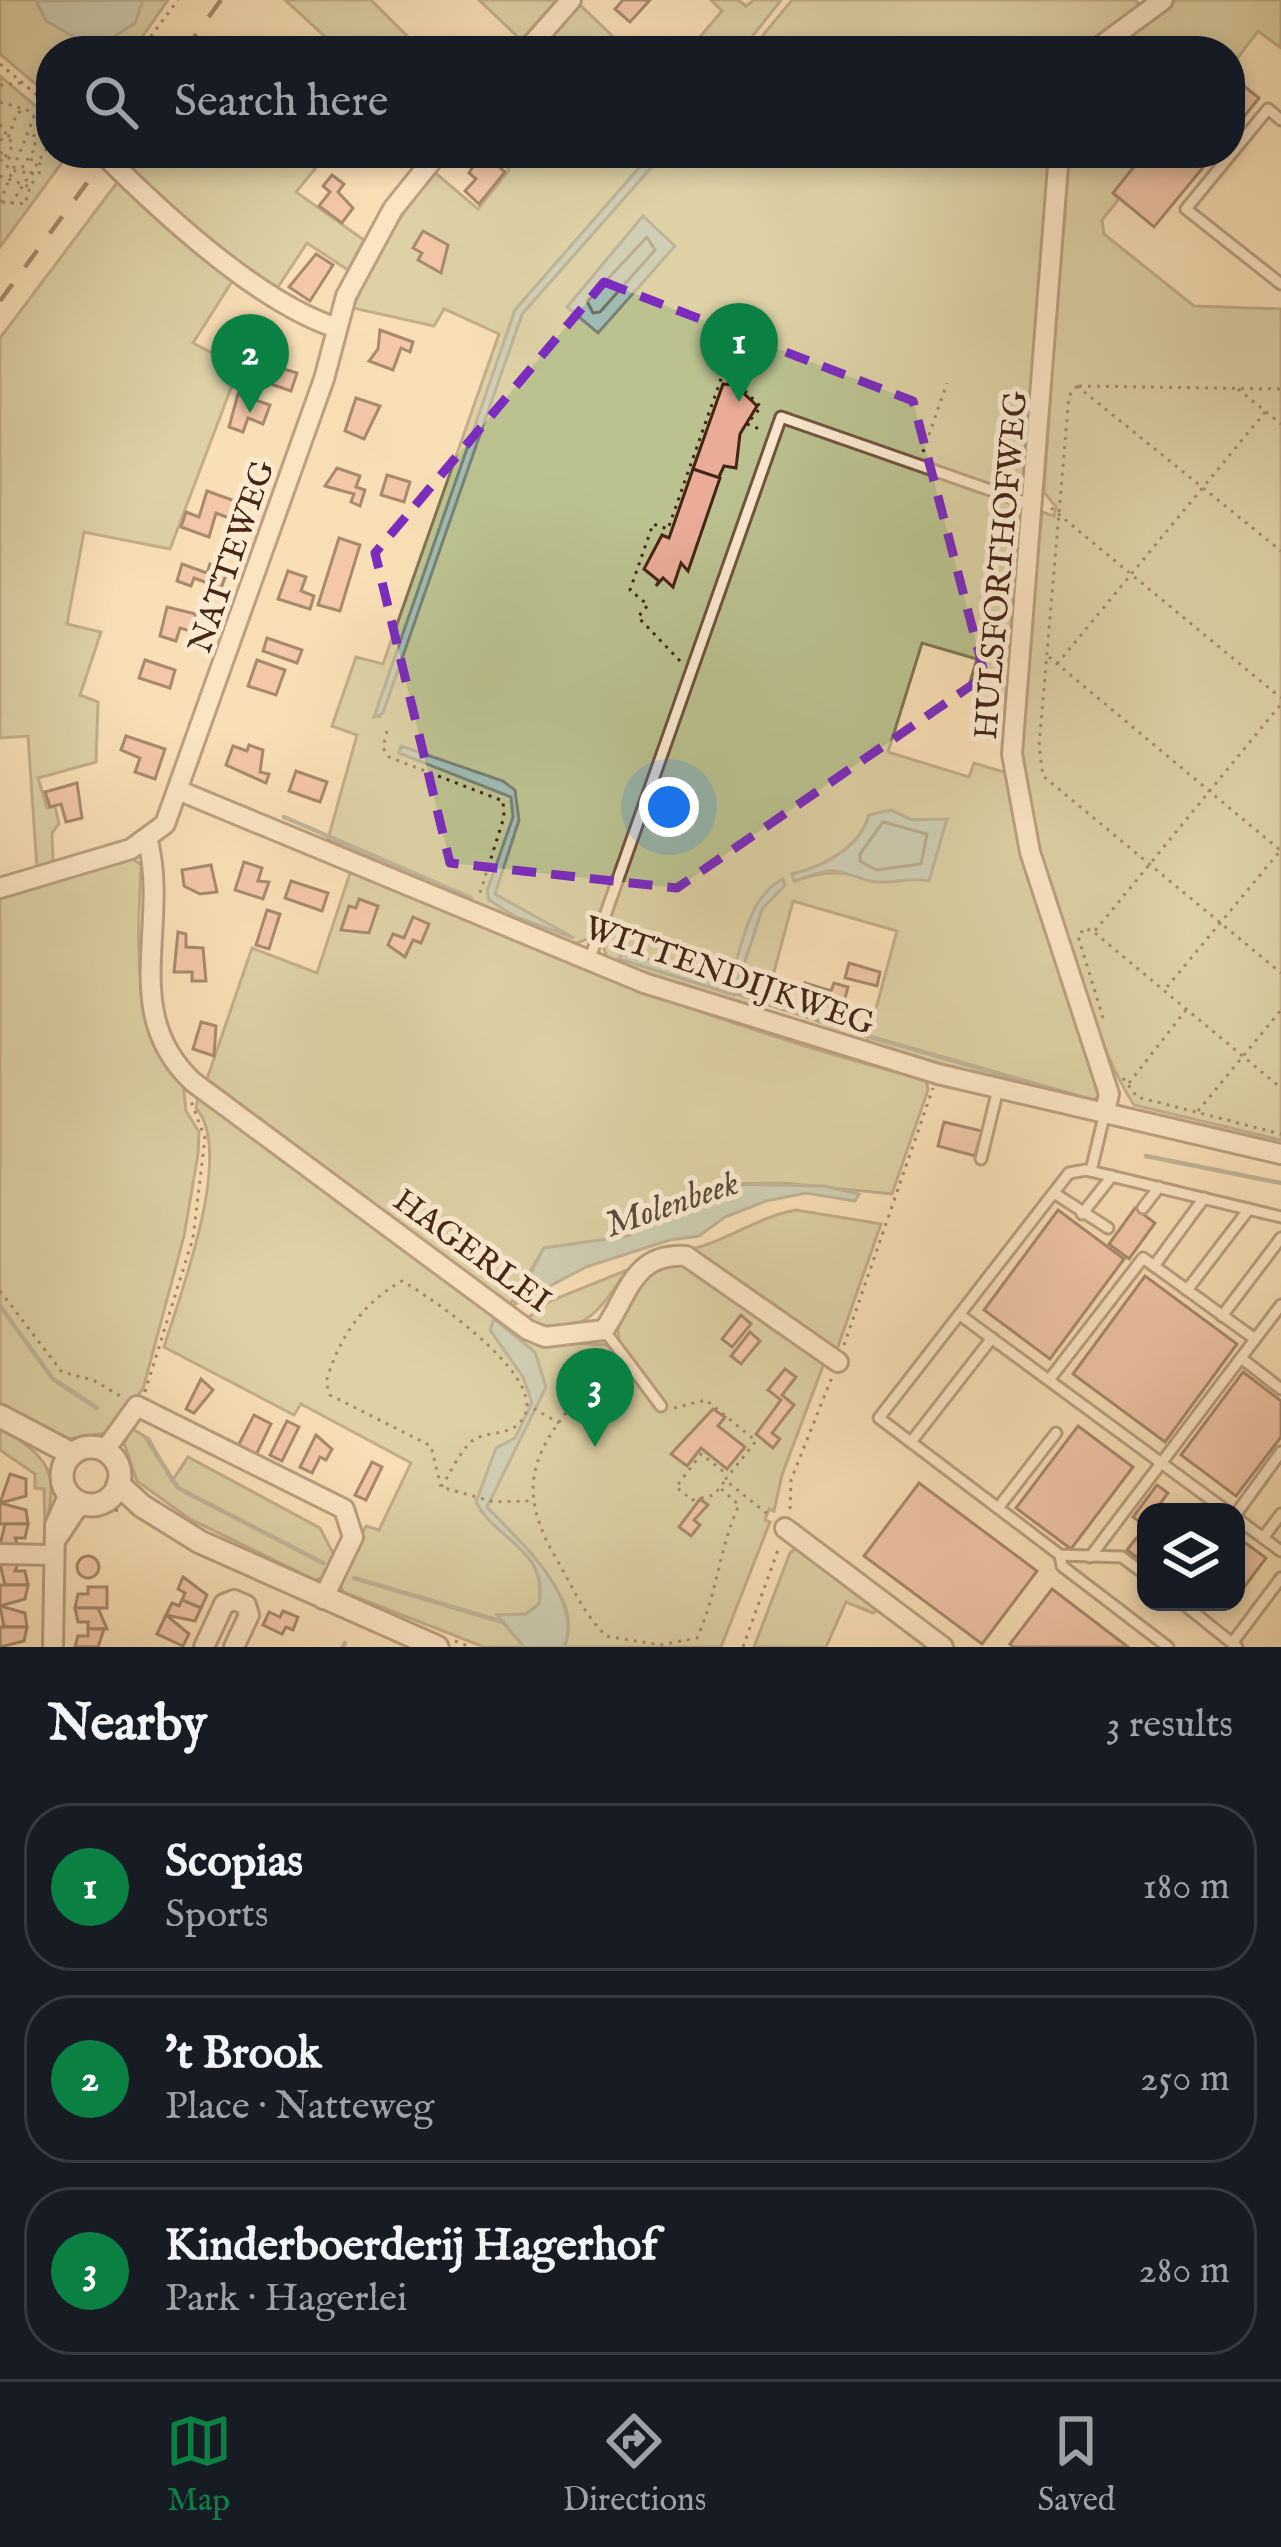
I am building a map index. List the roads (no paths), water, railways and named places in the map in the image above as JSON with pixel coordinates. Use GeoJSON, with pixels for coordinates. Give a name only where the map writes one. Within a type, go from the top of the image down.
{"type":"FeatureCollection","features":[{"type":"Feature","properties":{"kind":"street"},"geometry":{"type":"LineString","coordinates":[[540,36],[572,0]]}},
{"type":"Feature","properties":{"kind":"street"},"geometry":{"type":"LineString","coordinates":[[1114,36],[1163,0]]}},
{"type":"Feature","properties":{"kind":"street"},"geometry":{"type":"LineString","coordinates":[[117,168],[163,213],[222,259],[318,322],[337,328]]}},
{"type":"Feature","properties":{"kind":"street","name":"NATTEWEG"},"geometry":{"type":"LineString","coordinates":[[148,841],[165,824],[180,791],[361,263],[393,209],[426,168]]}},
{"type":"Feature","properties":{"kind":"street","name":"HULSFORTHOFWEG"},"geometry":{"type":"LineString","coordinates":[[1058,168],[1036,501],[1012,754],[1030,852],[1114,1097]]}},
{"type":"Feature","properties":{"kind":"street","name":"WITTENDIJKWEG"},"geometry":{"type":"LineString","coordinates":[[180,791],[589,961],[938,1074],[998,1089],[1114,1097],[1281,1154]]}},
{"type":"Feature","properties":{"kind":"street"},"geometry":{"type":"LineString","coordinates":[[0,888],[148,841]]}},
{"type":"Feature","properties":{"kind":"street","name":"HAGERLEI"},"geometry":{"type":"LineString","coordinates":[[148,841],[154,866],[151,993],[158,1040],[193,1082],[528,1330],[545,1337],[604,1330]]}},
{"type":"Feature","properties":{"kind":"street"},"geometry":{"type":"LineString","coordinates":[[604,1330],[639,1269],[672,1256],[686,1256],[838,1362]]}},
{"type":"Feature","properties":{"kind":"street"},"geometry":{"type":"LineString","coordinates":[[0,1416],[64,1458],[108,1447],[131,1413],[344,1509],[353,1537],[323,1600]]}},
{"type":"Feature","properties":{"kind":"street"},"geometry":{"type":"LineString","coordinates":[[108,1447],[120,1498]]}},
{"type":"Feature","properties":{"kind":"street"},"geometry":{"type":"LineString","coordinates":[[53,1647],[55,1547],[72,1503],[64,1458]]}},
{"type":"Feature","properties":{"kind":"street"},"geometry":{"type":"LineString","coordinates":[[72,1503],[120,1498],[323,1600],[437,1647]]}},
{"type":"Feature","properties":{"kind":"street"},"geometry":{"type":"LineString","coordinates":[[785,1528],[943,1647]]}},
{"type":"Feature","properties":{"kind":"street"},"geometry":{"type":"LineString","coordinates":[[0,1554],[55,1547]]}},
{"type":"Feature","properties":{"kind":"street"},"geometry":{"type":"LineString","coordinates":[[203,1647],[224,1604],[234,1600],[246,1605],[249,1615],[234,1647]]}},
{"type":"Feature","properties":{"kind":"lane"},"geometry":{"type":"LineString","coordinates":[[1245,137],[1268,109],[1281,120]]}},
{"type":"Feature","properties":{"kind":"lane"},"geometry":{"type":"LineString","coordinates":[[1220,168],[1186,209],[1281,284]]}},
{"type":"Feature","properties":{"kind":"lane"},"geometry":{"type":"LineString","coordinates":[[589,961],[781,417],[1036,501]]}},
{"type":"Feature","properties":{"kind":"lane"},"geometry":{"type":"LineString","coordinates":[[981,1159],[998,1089]]}},
{"type":"Feature","properties":{"kind":"lane"},"geometry":{"type":"LineString","coordinates":[[1091,1171],[1114,1097]]}},
{"type":"Feature","properties":{"kind":"lane"},"geometry":{"type":"LineString","coordinates":[[1137,1568],[1122,1557],[1060,1556],[879,1418],[1069,1173],[1091,1171],[1281,1217]]}},
{"type":"Feature","properties":{"kind":"lane"},"geometry":{"type":"LineString","coordinates":[[1082,1214],[1112,1176]]}},
{"type":"Feature","properties":{"kind":"lane"},"geometry":{"type":"LineString","coordinates":[[1143,1208],[1159,1187]]}},
{"type":"Feature","properties":{"kind":"lane"},"geometry":{"type":"LineString","coordinates":[[1054,1193],[1108,1228]]}},
{"type":"Feature","properties":{"kind":"lane"},"geometry":{"type":"LineString","coordinates":[[1154,1266],[1204,1198]]}},
{"type":"Feature","properties":{"kind":"lane"},"geometry":{"type":"LineString","coordinates":[[1172,1296],[1249,1209]]}},
{"type":"Feature","properties":{"kind":"lane"},"geometry":{"type":"LineString","coordinates":[[1028,1226],[1040,1234]]}},
{"type":"Feature","properties":{"kind":"lane"},"geometry":{"type":"LineString","coordinates":[[1222,1316],[1281,1238]]}},
{"type":"Feature","properties":{"kind":"lane"},"geometry":{"type":"LineString","coordinates":[[1049,1381],[1142,1258],[1255,1339]]}},
{"type":"Feature","properties":{"kind":"lane"},"geometry":{"type":"LineString","coordinates":[[990,1276],[1002,1285]]}},
{"type":"Feature","properties":{"kind":"lane"},"geometry":{"type":"LineString","coordinates":[[1090,1557],[1281,1305]]}},
{"type":"Feature","properties":{"kind":"lane"},"geometry":{"type":"LineString","coordinates":[[960,1315],[1217,1503]]}},
{"type":"Feature","properties":{"kind":"lane"},"geometry":{"type":"LineString","coordinates":[[1090,1326],[1102,1335]]}},
{"type":"Feature","properties":{"kind":"lane"},"geometry":{"type":"LineString","coordinates":[[604,1330],[662,1406]]}},
{"type":"Feature","properties":{"kind":"lane"},"geometry":{"type":"LineString","coordinates":[[911,1442],[992,1338]]}},
{"type":"Feature","properties":{"kind":"lane"},"geometry":{"type":"LineString","coordinates":[[1241,1358],[1281,1389]]}},
{"type":"Feature","properties":{"kind":"lane"},"geometry":{"type":"LineString","coordinates":[[998,1508],[1056,1433]]}},
{"type":"Feature","properties":{"kind":"lane"},"geometry":{"type":"LineString","coordinates":[[1242,1503],[1281,1452]]}},
{"type":"Feature","properties":{"kind":"lane"},"geometry":{"type":"LineString","coordinates":[[1263,1538],[1281,1514]]}},
{"type":"Feature","properties":{"kind":"lane"},"geometry":{"type":"LineString","coordinates":[[1245,1524],[1281,1551]]}},
{"type":"Feature","properties":{"kind":"lane"},"geometry":{"type":"LineString","coordinates":[[1060,1556],[1062,1566],[1168,1647]]}},
{"type":"Feature","properties":{"kind":"lane"},"geometry":{"type":"LineString","coordinates":[[1193,1611],[1235,1644],[1281,1578]]}},
{"type":"Feature","properties":{"kind":"water"},"geometry":{"type":"Polygon","coordinates":[[[143,0],[135,23],[116,36],[73,36],[46,21],[36,1],[143,0]]]}},
{"type":"Feature","properties":{"kind":"water"},"geometry":{"type":"Polygon","coordinates":[[[639,168],[651,168],[522,314],[383,713],[374,717],[515,310],[639,168]]]}},
{"type":"Feature","properties":{"kind":"water"},"geometry":{"type":"Polygon","coordinates":[[[643,216],[675,246],[598,333],[567,307],[643,216]]]}},
{"type":"Feature","properties":{"kind":"water"},"geometry":{"type":"Polygon","coordinates":[[[401,746],[503,781],[515,790],[519,820],[495,894],[574,938],[516,917],[489,900],[487,891],[513,817],[511,797],[399,753],[401,746]]]}},
{"type":"Feature","properties":{"kind":"water"},"geometry":{"type":"Polygon","coordinates":[[[891,810],[912,820],[947,819],[929,881],[877,882],[833,871],[794,881],[792,874],[828,861],[849,846],[869,815],[891,810]]]}},
{"type":"Feature","properties":{"kind":"water"},"geometry":{"type":"Polygon","coordinates":[[[783,879],[785,885],[762,909],[734,995],[619,959],[624,951],[729,985],[753,911],[783,879]]]}},
{"type":"Feature","properties":{"kind":"water"},"geometry":{"type":"Polygon","coordinates":[[[720,1184],[824,1186],[859,1194],[855,1201],[806,1193],[766,1201],[725,1217],[699,1236],[670,1240],[586,1267],[514,1305],[544,1248],[628,1236],[720,1184]]]}},
{"type":"Feature","properties":{"kind":"water"},"geometry":{"type":"Polygon","coordinates":[[[494,1319],[535,1352],[546,1387],[487,1507],[557,1589],[568,1628],[564,1647],[524,1647],[497,1615],[526,1614],[539,1604],[540,1586],[529,1558],[476,1502],[496,1448],[515,1438],[532,1403],[523,1377],[490,1330],[494,1319]]]}},
{"type":"Feature","properties":{"kind":"waterway"},"geometry":{"type":"LineString","coordinates":[[284,817],[471,898]]}},
{"type":"Feature","properties":{"kind":"waterway"},"geometry":{"type":"LineString","coordinates":[[730,991],[840,1028]]}},
{"type":"Feature","properties":{"kind":"waterway"},"geometry":{"type":"LineString","coordinates":[[853,1032],[1074,1095]]}},
{"type":"Feature","properties":{"kind":"waterway","name":"Molenbeek"},"geometry":{"type":"LineString","coordinates":[[1146,1156],[1281,1183]]}},
{"type":"Feature","properties":{"kind":"waterway","name":"Molenbeek"},"geometry":{"type":"LineString","coordinates":[[0,1306],[53,1379],[97,1408]]}},
{"type":"Feature","properties":{"kind":"waterway","name":"Molenbeek"},"geometry":{"type":"LineString","coordinates":[[146,1438],[178,1488],[323,1563]]}},
{"type":"Feature","properties":{"kind":"waterway","name":"Molenbeek"},"geometry":{"type":"LineString","coordinates":[[354,1578],[503,1622]]}},
{"type":"Feature","properties":{"kind":"waterway"},"geometry":{"type":"LineString","coordinates":[[343,1647],[345,1643]]}},
{"type":"Feature","properties":{"kind":"railway"},"geometry":{"type":"LineString","coordinates":[[195,36],[221,0]]}},
{"type":"Feature","properties":{"kind":"railway"},"geometry":{"type":"LineString","coordinates":[[0,301],[98,168]]}},
{"type":"Feature","properties":{"kind":"place","name":"Scopias"},"geometry":{"type":"Point","coordinates":[739,402]}},
{"type":"Feature","properties":{"kind":"place","name":"'t Brook"},"geometry":{"type":"Point","coordinates":[250,413]}},
{"type":"Feature","properties":{"kind":"place","name":"Kinderboerderij Hagerhof"},"geometry":{"type":"Point","coordinates":[595,1447]}}]}
